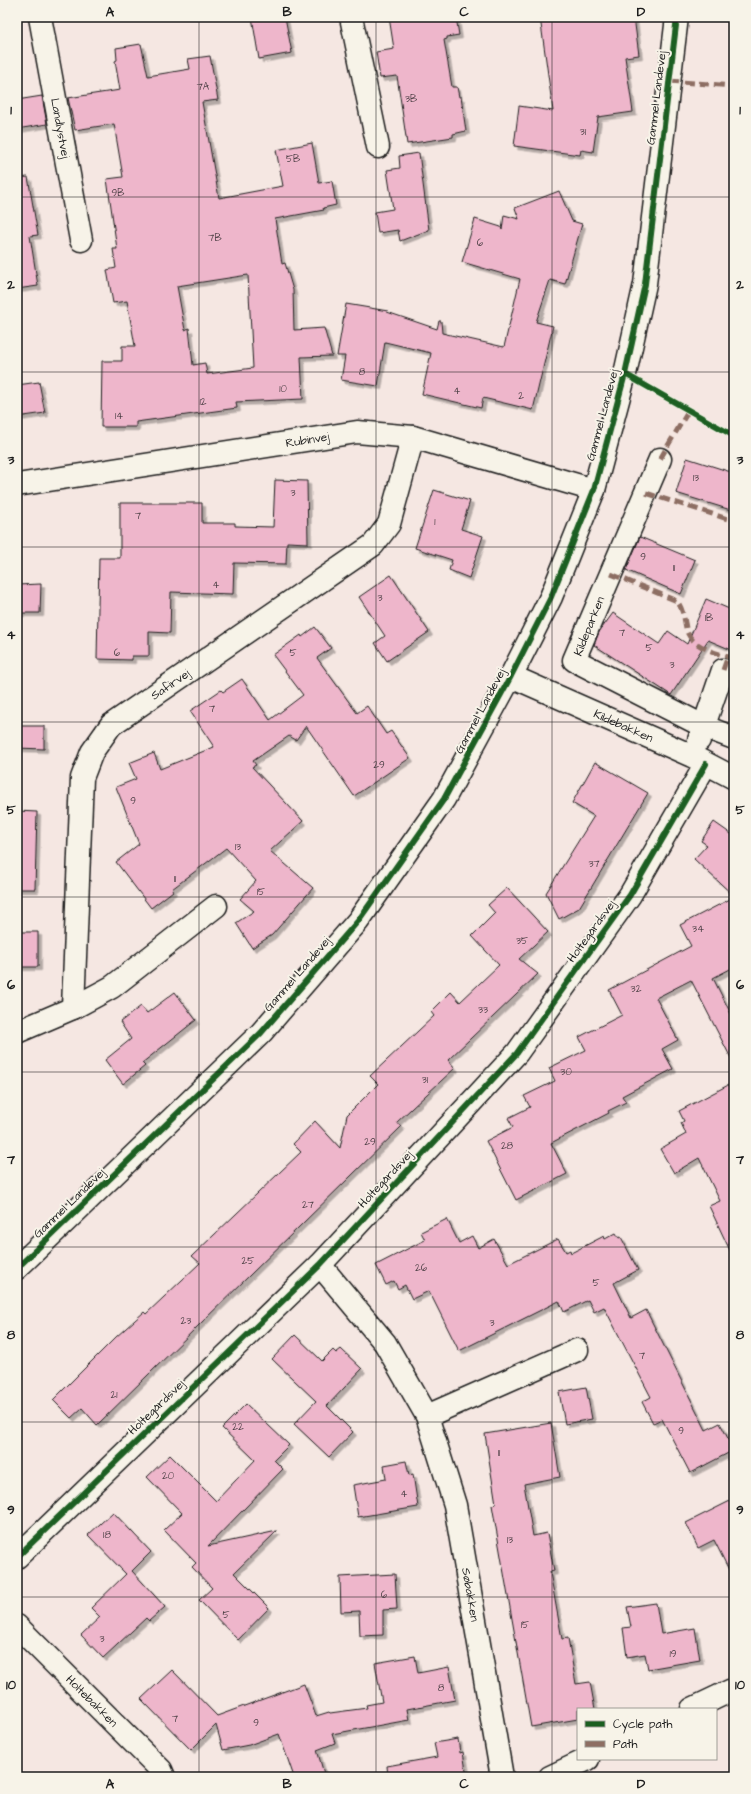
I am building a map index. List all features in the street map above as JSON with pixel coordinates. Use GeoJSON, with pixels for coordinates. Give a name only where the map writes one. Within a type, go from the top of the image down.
{"type":"FeatureCollection","features":[{"type":"Feature","properties":{"kind":"street","name":"Landlystvej"},"geometry":{"type":"LineString","coordinates":[[40,17],[82,240]]}},
{"type":"Feature","properties":{"kind":"street"},"geometry":{"type":"LineString","coordinates":[[351,17],[378,147]]}},
{"type":"Feature","properties":{"kind":"street","name":"Gammel Landevej"},"geometry":{"type":"LineString","coordinates":[[17,1268],[261,1033],[358,921],[444,799],[512,676],[551,597],[594,490],[625,374],[644,284],[677,17]]}},
{"type":"Feature","properties":{"kind":"street","name":"Rubinvej"},"geometry":{"type":"LineString","coordinates":[[17,485],[357,432],[413,437],[594,490]]}},
{"type":"Feature","properties":{"kind":"street","name":"Safirvej"},"geometry":{"type":"LineString","coordinates":[[73,1008],[82,778],[92,752],[111,725],[374,545],[389,524],[413,437]]}},
{"type":"Feature","properties":{"kind":"street","name":"Kildeparken"},"geometry":{"type":"LineString","coordinates":[[660,459],[574,660],[705,727],[734,738]]}},
{"type":"Feature","properties":{"kind":"street"},"geometry":{"type":"LineString","coordinates":[[699,760],[705,727],[723,670]]}},
{"type":"Feature","properties":{"kind":"street","name":"Kildebakken"},"geometry":{"type":"LineString","coordinates":[[512,676],[699,760],[734,778]]}},
{"type":"Feature","properties":{"kind":"street","name":"Holtegårdsvej"},"geometry":{"type":"LineString","coordinates":[[17,1557],[320,1265],[517,1053],[630,895],[699,760]]}},
{"type":"Feature","properties":{"kind":"street"},"geometry":{"type":"LineString","coordinates":[[17,1032],[73,1008],[112,987],[216,906]]}},
{"type":"Feature","properties":{"kind":"street","name":"Søbakken"},"geometry":{"type":"LineString","coordinates":[[320,1265],[385,1343],[427,1416],[455,1506],[502,1777]]}},
{"type":"Feature","properties":{"kind":"street"},"geometry":{"type":"LineString","coordinates":[[427,1416],[576,1350]]}},
{"type":"Feature","properties":{"kind":"street","name":"Holtebakken"},"geometry":{"type":"LineString","coordinates":[[17,1626],[161,1770],[164,1777]]}},
{"type":"Feature","properties":{"kind":"street"},"geometry":{"type":"LineString","coordinates":[[694,1708],[734,1689]]}},
{"type":"Feature","properties":{"kind":"street"},"geometry":{"type":"LineString","coordinates":[[550,1777],[586,1760]]}},
{"type":"Feature","properties":{"kind":"building"},"geometry":{"type":"Polygon","coordinates":[[[252,17],[285,17],[292,53],[259,59],[252,17]]]}},
{"type":"Feature","properties":{"kind":"building"},"geometry":{"type":"Polygon","coordinates":[[[389,17],[456,17],[459,35],[447,37],[447,39],[444,40],[452,87],[457,87],[459,97],[461,97],[466,131],[453,134],[453,137],[407,144],[397,76],[380,78],[376,52],[394,49],[389,17]]]}},
{"type":"Feature","properties":{"kind":"building"},"geometry":{"type":"Polygon","coordinates":[[[540,17],[634,17],[639,55],[625,57],[633,112],[598,117],[593,152],[581,150],[580,155],[514,146],[519,106],[553,111],[540,17]]]}},
{"type":"Feature","properties":{"kind":"building"},"geometry":{"type":"Polygon","coordinates":[[[141,44],[148,76],[190,69],[188,59],[210,56],[218,100],[202,102],[219,198],[283,186],[276,150],[312,143],[319,183],[332,181],[336,205],[323,208],[324,210],[275,219],[282,264],[285,263],[293,290],[294,330],[324,328],[332,356],[301,357],[303,399],[236,402],[237,408],[136,422],[136,427],[101,427],[102,361],[122,361],[122,346],[135,346],[127,301],[113,303],[107,270],[116,268],[113,249],[117,249],[107,179],[123,177],[114,124],[75,130],[68,98],[120,90],[115,61],[117,60],[116,48],[141,44]],[[248,275],[177,286],[185,330],[189,328],[193,365],[205,363],[207,374],[253,368],[248,275]]]}},
{"type":"Feature","properties":{"kind":"building"},"geometry":{"type":"Polygon","coordinates":[[[42,96],[47,124],[17,129],[17,100],[42,96]]]}},
{"type":"Feature","properties":{"kind":"building"},"geometry":{"type":"Polygon","coordinates":[[[419,153],[429,230],[400,241],[398,230],[378,233],[375,212],[393,209],[387,170],[400,168],[399,156],[419,153]]]}},
{"type":"Feature","properties":{"kind":"building"},"geometry":{"type":"Polygon","coordinates":[[[28,177],[38,235],[30,236],[38,286],[17,289],[17,178],[28,177]]]}},
{"type":"Feature","properties":{"kind":"building"},"geometry":{"type":"Polygon","coordinates":[[[559,191],[572,221],[582,224],[565,284],[550,280],[536,322],[553,326],[533,410],[483,398],[481,408],[422,394],[431,353],[385,342],[378,386],[341,380],[345,356],[337,356],[346,304],[388,311],[387,312],[437,329],[439,321],[441,321],[442,333],[504,347],[520,279],[462,262],[475,219],[501,227],[502,230],[504,215],[519,219],[515,208],[559,191]]]}},
{"type":"Feature","properties":{"kind":"building"},"geometry":{"type":"Polygon","coordinates":[[[39,382],[45,413],[17,417],[17,385],[39,382]]]}},
{"type":"Feature","properties":{"kind":"building"},"geometry":{"type":"Polygon","coordinates":[[[687,458],[734,473],[734,511],[676,493],[687,458]]]}},
{"type":"Feature","properties":{"kind":"building"},"geometry":{"type":"Polygon","coordinates":[[[275,480],[307,481],[308,543],[287,542],[286,564],[234,563],[233,594],[171,592],[170,633],[149,632],[149,656],[132,656],[132,660],[97,659],[99,558],[120,558],[120,503],[202,503],[202,523],[235,523],[235,526],[273,527],[275,480]]]}},
{"type":"Feature","properties":{"kind":"building"},"geometry":{"type":"Polygon","coordinates":[[[434,490],[470,501],[461,529],[483,536],[469,578],[449,570],[452,560],[415,548],[434,490]]]}},
{"type":"Feature","properties":{"kind":"building"},"geometry":{"type":"Polygon","coordinates":[[[640,537],[695,560],[681,594],[626,570],[640,537]]]}},
{"type":"Feature","properties":{"kind":"building"},"geometry":{"type":"Polygon","coordinates":[[[391,575],[429,632],[387,661],[375,643],[385,636],[359,597],[391,575]]]}},
{"type":"Feature","properties":{"kind":"building"},"geometry":{"type":"Polygon","coordinates":[[[41,584],[40,613],[17,613],[17,585],[41,584]]]}},
{"type":"Feature","properties":{"kind":"building"},"geometry":{"type":"Polygon","coordinates":[[[706,599],[734,611],[734,651],[708,640],[671,695],[594,645],[599,632],[613,613],[659,644],[668,631],[687,644],[706,599]]]}},
{"type":"Feature","properties":{"kind":"building"},"geometry":{"type":"Polygon","coordinates":[[[315,627],[331,648],[317,658],[357,713],[367,706],[386,734],[391,731],[410,758],[354,796],[306,726],[296,740],[289,736],[253,761],[256,765],[252,767],[303,821],[270,851],[313,888],[272,935],[252,948],[236,923],[254,911],[240,899],[256,881],[226,848],[172,889],[173,891],[151,908],[116,862],[139,844],[116,787],[136,779],[129,763],[154,753],[160,769],[214,747],[190,711],[221,690],[223,692],[242,679],[270,720],[303,695],[273,655],[315,627]]]}},
{"type":"Feature","properties":{"kind":"building"},"geometry":{"type":"Polygon","coordinates":[[[17,726],[44,726],[44,749],[17,748],[17,726]]]}},
{"type":"Feature","properties":{"kind":"building"},"geometry":{"type":"Polygon","coordinates":[[[595,762],[648,793],[579,908],[559,919],[546,893],[594,816],[572,803],[595,762]]]}},
{"type":"Feature","properties":{"kind":"building"},"geometry":{"type":"Polygon","coordinates":[[[17,811],[37,812],[35,889],[17,889],[17,811]]]}},
{"type":"Feature","properties":{"kind":"building"},"geometry":{"type":"Polygon","coordinates":[[[714,822],[734,836],[734,896],[694,859],[707,845],[701,841],[714,822]]]}},
{"type":"Feature","properties":{"kind":"building"},"geometry":{"type":"Polygon","coordinates":[[[507,888],[548,932],[519,959],[538,974],[448,1060],[455,1068],[397,1122],[401,1127],[97,1425],[82,1408],[71,1418],[53,1400],[116,1337],[144,1312],[146,1314],[200,1263],[192,1256],[301,1152],[293,1144],[315,1121],[340,1148],[347,1115],[378,1084],[370,1076],[434,1016],[431,1012],[451,992],[460,1002],[499,965],[472,936],[495,913],[488,905],[507,888]]]}},
{"type":"Feature","properties":{"kind":"building"},"geometry":{"type":"Polygon","coordinates":[[[734,897],[734,928],[730,946],[734,955],[734,967],[713,978],[734,1020],[734,1064],[691,980],[656,998],[678,1040],[662,1049],[673,1069],[622,1096],[626,1102],[608,1111],[609,1113],[551,1143],[567,1174],[516,1200],[486,1141],[513,1127],[508,1118],[530,1107],[524,1096],[555,1081],[549,1068],[586,1050],[579,1037],[622,1015],[609,990],[691,946],[680,925],[734,897]]]}},
{"type":"Feature","properties":{"kind":"building"},"geometry":{"type":"Polygon","coordinates":[[[17,932],[38,932],[38,967],[17,967],[17,932]]]}},
{"type":"Feature","properties":{"kind":"building"},"geometry":{"type":"Polygon","coordinates":[[[175,992],[196,1020],[142,1063],[145,1066],[123,1084],[105,1060],[131,1039],[120,1022],[141,1006],[147,1013],[175,992]]]}},
{"type":"Feature","properties":{"kind":"building"},"geometry":{"type":"Polygon","coordinates":[[[734,1082],[734,1259],[709,1206],[720,1201],[699,1158],[674,1173],[660,1149],[686,1134],[681,1123],[684,1121],[679,1111],[734,1082]]]}},
{"type":"Feature","properties":{"kind":"building"},"geometry":{"type":"Polygon","coordinates":[[[447,1219],[459,1243],[472,1236],[478,1248],[494,1239],[508,1264],[558,1239],[566,1252],[570,1250],[571,1253],[604,1236],[605,1239],[616,1233],[619,1238],[621,1237],[638,1270],[614,1283],[631,1318],[646,1310],[706,1430],[720,1423],[734,1450],[690,1473],[662,1419],[653,1423],[642,1402],[651,1397],[604,1307],[594,1312],[588,1300],[564,1312],[559,1301],[459,1351],[429,1291],[412,1299],[405,1285],[398,1289],[394,1281],[386,1285],[376,1265],[425,1240],[421,1232],[447,1219]]]}},
{"type":"Feature","properties":{"kind":"building"},"geometry":{"type":"Polygon","coordinates":[[[295,1335],[322,1361],[333,1350],[336,1353],[341,1349],[362,1369],[327,1406],[353,1432],[329,1457],[294,1424],[316,1401],[272,1359],[295,1335]]]}},
{"type":"Feature","properties":{"kind":"building"},"geometry":{"type":"Polygon","coordinates":[[[586,1387],[592,1419],[565,1424],[559,1392],[586,1387]]]}},
{"type":"Feature","properties":{"kind":"building"},"geometry":{"type":"Polygon","coordinates":[[[246,1404],[289,1445],[274,1460],[283,1469],[208,1546],[277,1531],[234,1573],[269,1608],[238,1640],[199,1600],[212,1588],[192,1567],[196,1563],[164,1530],[182,1513],[147,1477],[170,1455],[216,1501],[255,1460],[222,1428],[246,1404]]]}},
{"type":"Feature","properties":{"kind":"building"},"geometry":{"type":"Polygon","coordinates":[[[551,1423],[560,1477],[524,1484],[533,1536],[547,1533],[554,1571],[550,1572],[562,1639],[568,1638],[576,1684],[590,1682],[595,1708],[577,1708],[577,1719],[531,1727],[492,1505],[496,1504],[485,1434],[551,1423]]]}},
{"type":"Feature","properties":{"kind":"building"},"geometry":{"type":"Polygon","coordinates":[[[406,1461],[409,1475],[413,1474],[418,1507],[358,1517],[353,1485],[386,1479],[384,1465],[406,1461]]]}},
{"type":"Feature","properties":{"kind":"building"},"geometry":{"type":"Polygon","coordinates":[[[734,1499],[734,1580],[714,1540],[698,1548],[686,1523],[734,1499]]]}},
{"type":"Feature","properties":{"kind":"building"},"geometry":{"type":"Polygon","coordinates":[[[113,1512],[151,1552],[132,1571],[165,1607],[149,1621],[146,1618],[103,1658],[81,1635],[100,1617],[91,1608],[126,1574],[88,1535],[113,1512]]]}},
{"type":"Feature","properties":{"kind":"building"},"geometry":{"type":"Polygon","coordinates":[[[395,1574],[397,1609],[383,1610],[383,1635],[360,1636],[359,1611],[341,1612],[340,1577],[395,1574]]]}},
{"type":"Feature","properties":{"kind":"building"},"geometry":{"type":"Polygon","coordinates":[[[656,1603],[661,1634],[695,1628],[700,1660],[648,1669],[645,1654],[627,1657],[623,1628],[631,1627],[627,1607],[656,1603]]]}},
{"type":"Feature","properties":{"kind":"building"},"geometry":{"type":"Polygon","coordinates":[[[415,1656],[418,1673],[449,1667],[455,1700],[407,1709],[409,1720],[332,1734],[335,1743],[317,1750],[325,1777],[294,1777],[279,1734],[249,1745],[223,1750],[216,1725],[191,1750],[141,1699],[172,1670],[217,1716],[304,1684],[316,1716],[329,1712],[367,1708],[366,1705],[382,1702],[375,1663],[415,1656]]]}},
{"type":"Feature","properties":{"kind":"building"},"geometry":{"type":"Polygon","coordinates":[[[458,1739],[460,1753],[463,1752],[467,1777],[388,1777],[387,1766],[437,1757],[434,1743],[458,1739]]]}},
{"type":"Feature","properties":{"kind":"marked path"},"geometry":{"type":"LineString","coordinates":[[669,81],[734,86]]}},
{"type":"Feature","properties":{"kind":"marked path"},"geometry":{"type":"LineString","coordinates":[[660,459],[689,410]]}},
{"type":"Feature","properties":{"kind":"marked path"},"geometry":{"type":"LineString","coordinates":[[646,493],[734,521]]}},
{"type":"Feature","properties":{"kind":"marked path"},"geometry":{"type":"LineString","coordinates":[[611,574],[677,601],[682,610],[688,635],[698,645],[734,659]]}},
{"type":"Feature","properties":{"kind":"marked path"},"geometry":{"type":"LineString","coordinates":[[723,670],[728,656]]}},
{"type":"Feature","properties":{"kind":"cycle path"},"geometry":{"type":"LineString","coordinates":[[17,1268],[261,1033],[358,921],[444,799],[511,676],[551,597],[594,490],[625,374],[645,284],[677,17]]}},
{"type":"Feature","properties":{"kind":"cycle path"},"geometry":{"type":"LineString","coordinates":[[625,374],[734,436]]}},
{"type":"Feature","properties":{"kind":"cycle path"},"geometry":{"type":"LineString","coordinates":[[17,1557],[320,1265],[517,1053],[630,895],[706,764]]}}]}
